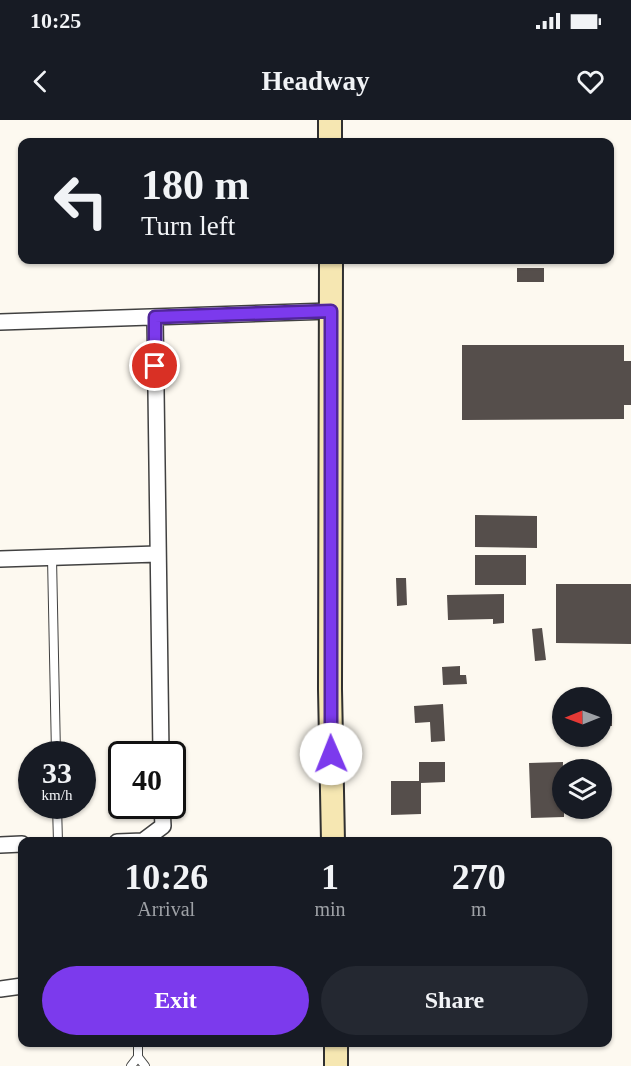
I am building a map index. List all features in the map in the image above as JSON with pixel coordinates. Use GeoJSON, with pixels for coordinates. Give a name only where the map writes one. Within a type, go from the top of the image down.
{"type":"FeatureCollection","features":[{"type":"Feature","properties":{"kind":"street"},"geometry":{"type":"LineString","coordinates":[[330,120],[330,138]]}},
{"type":"Feature","properties":{"kind":"street"},"geometry":{"type":"LineString","coordinates":[[331,264],[330,689],[333,837]]}},
{"type":"Feature","properties":{"kind":"street"},"geometry":{"type":"LineString","coordinates":[[0,322],[331,311]]}},
{"type":"Feature","properties":{"kind":"street"},"geometry":{"type":"LineString","coordinates":[[155,317],[161,741]]}},
{"type":"Feature","properties":{"kind":"street"},"geometry":{"type":"LineString","coordinates":[[0,560],[157,554]]}},
{"type":"Feature","properties":{"kind":"street"},"geometry":{"type":"LineString","coordinates":[[148,837],[163,826],[163,819]]}},
{"type":"Feature","properties":{"kind":"street"},"geometry":{"type":"LineString","coordinates":[[0,845],[18,844]]}},
{"type":"Feature","properties":{"kind":"street"},"geometry":{"type":"LineString","coordinates":[[0,989],[18,988]]}},
{"type":"Feature","properties":{"kind":"street"},"geometry":{"type":"LineString","coordinates":[[336,1047],[336,1066]]}},
{"type":"Feature","properties":{"kind":"lane"},"geometry":{"type":"LineString","coordinates":[[52,558],[56,741]]}},
{"type":"Feature","properties":{"kind":"lane"},"geometry":{"type":"LineString","coordinates":[[57,819],[58,837]]}},
{"type":"Feature","properties":{"kind":"lane"},"geometry":{"type":"LineString","coordinates":[[131,1066],[138,1057],[138,1047]]}},
{"type":"Feature","properties":{"kind":"lane"},"geometry":{"type":"LineString","coordinates":[[138,1057],[145,1066]]}},
{"type":"Feature","properties":{"kind":"building"},"geometry":{"type":"Polygon","coordinates":[[[517,268],[544,268],[544,282],[517,282],[517,268]]]}},
{"type":"Feature","properties":{"kind":"building"},"geometry":{"type":"Polygon","coordinates":[[[462,345],[624,345],[624,361],[631,361],[631,405],[624,405],[624,419],[462,420],[462,345]]]}},
{"type":"Feature","properties":{"kind":"building"},"geometry":{"type":"Polygon","coordinates":[[[475,515],[537,516],[537,548],[475,547],[475,515]]]}},
{"type":"Feature","properties":{"kind":"building"},"geometry":{"type":"Polygon","coordinates":[[[475,555],[526,555],[526,585],[475,585],[475,555]]]}},
{"type":"Feature","properties":{"kind":"building"},"geometry":{"type":"Polygon","coordinates":[[[396,578],[406,578],[407,605],[397,606],[396,578]]]}},
{"type":"Feature","properties":{"kind":"building"},"geometry":{"type":"Polygon","coordinates":[[[556,584],[631,584],[631,644],[556,643],[556,584]]]}},
{"type":"Feature","properties":{"kind":"building"},"geometry":{"type":"Polygon","coordinates":[[[504,594],[504,623],[493,624],[493,619],[448,620],[447,595],[504,594]]]}},
{"type":"Feature","properties":{"kind":"building"},"geometry":{"type":"Polygon","coordinates":[[[542,628],[546,660],[535,661],[532,629],[542,628]]]}},
{"type":"Feature","properties":{"kind":"building"},"geometry":{"type":"Polygon","coordinates":[[[460,666],[460,675],[466,675],[467,684],[443,685],[442,667],[460,666]]]}},
{"type":"Feature","properties":{"kind":"building"},"geometry":{"type":"Polygon","coordinates":[[[443,704],[445,741],[431,742],[430,722],[415,723],[414,706],[443,704]]]}},
{"type":"Feature","properties":{"kind":"building"},"geometry":{"type":"Polygon","coordinates":[[[419,762],[445,762],[445,782],[421,783],[421,814],[391,815],[391,781],[419,781],[419,762]]]}},
{"type":"Feature","properties":{"kind":"building"},"geometry":{"type":"Polygon","coordinates":[[[552,762],[552,817],[531,818],[529,763],[552,762]]]}},
{"type":"Feature","properties":{"kind":"route"},"geometry":{"type":"LineString","coordinates":[[155,366],[155,317],[331,311],[331,754]]}}]}
